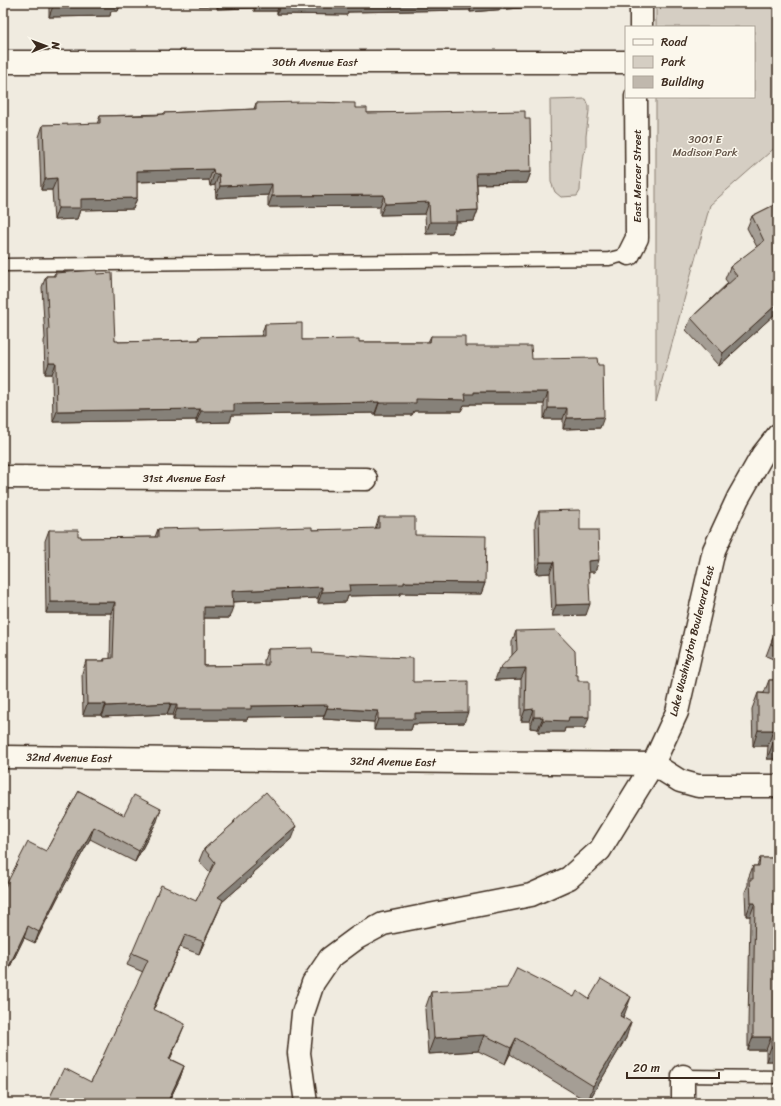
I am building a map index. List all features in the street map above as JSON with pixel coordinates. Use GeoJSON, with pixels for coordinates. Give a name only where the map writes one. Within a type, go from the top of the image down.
{"type":"FeatureCollection","features":[{"type":"Feature","properties":{"kind":"street"},"geometry":{"type":"LineString","coordinates":[[641,3],[641,26]]}},
{"type":"Feature","properties":{"kind":"street","name":"30th Avenue East"},"geometry":{"type":"LineString","coordinates":[[3,62],[625,62]]}},
{"type":"Feature","properties":{"kind":"street","name":"East Mercer Street"},"geometry":{"type":"LineString","coordinates":[[629,254],[637,238],[636,98]]}},
{"type":"Feature","properties":{"kind":"street","name":"Lake Washington Boulevard East"},"geometry":{"type":"LineString","coordinates":[[306,1103],[299,1053],[303,1013],[313,983],[330,958],[357,938],[383,924],[531,895],[569,878],[600,850],[653,764],[677,712],[714,550],[744,488],[763,454],[778,435]]}},
{"type":"Feature","properties":{"kind":"street","name":"31st Avenue East"},"geometry":{"type":"LineString","coordinates":[[3,477],[366,478]]}},
{"type":"Feature","properties":{"kind":"street","name":"32nd Avenue East"},"geometry":{"type":"LineString","coordinates":[[3,757],[653,764]]}},
{"type":"Feature","properties":{"kind":"street"},"geometry":{"type":"LineString","coordinates":[[653,764],[680,781],[698,786],[778,786]]}},
{"type":"Feature","properties":{"kind":"street"},"geometry":{"type":"LineString","coordinates":[[683,1076],[683,1103]]}},
{"type":"Feature","properties":{"kind":"lane"},"geometry":{"type":"LineString","coordinates":[[3,265],[609,259],[629,254]]}},
{"type":"Feature","properties":{"kind":"lane"},"geometry":{"type":"LineString","coordinates":[[683,1076],[778,1077]]}},
{"type":"Feature","properties":{"kind":"green space","name":"3001 E Madison Park"},"geometry":{"type":"Polygon","coordinates":[[[656,3],[778,3],[778,145],[710,205],[656,402],[656,98],[755,98],[755,26],[656,26],[656,3]]]}},
{"type":"Feature","properties":{"kind":"green space"},"geometry":{"type":"Polygon","coordinates":[[[586,99],[589,106],[589,111],[586,149],[583,154],[581,170],[580,191],[577,196],[561,197],[555,192],[551,182],[550,100],[586,99]]]}},
{"type":"Feature","properties":{"kind":"building"},"geometry":{"type":"Polygon","coordinates":[[[53,3],[114,3],[114,4],[53,6],[53,3]]]}},
{"type":"Feature","properties":{"kind":"building"},"geometry":{"type":"Polygon","coordinates":[[[256,103],[355,103],[355,108],[367,108],[367,113],[525,111],[525,119],[530,119],[531,172],[476,173],[478,210],[456,211],[456,222],[430,222],[429,202],[385,204],[384,195],[272,196],[272,184],[220,186],[219,174],[214,174],[213,169],[137,171],[137,198],[81,199],[81,208],[58,208],[57,178],[45,179],[43,125],[100,123],[100,116],[155,115],[164,113],[256,109],[256,103]]]}},
{"type":"Feature","properties":{"kind":"building"},"geometry":{"type":"Polygon","coordinates":[[[778,203],[778,303],[723,353],[691,318],[737,276],[730,267],[764,241],[752,216],[778,203]]]}},
{"type":"Feature","properties":{"kind":"building"},"geometry":{"type":"Polygon","coordinates":[[[97,270],[97,274],[112,273],[115,341],[118,342],[199,340],[199,337],[265,336],[265,324],[302,323],[302,340],[359,339],[359,342],[430,342],[431,336],[465,336],[465,346],[531,346],[532,359],[597,358],[598,365],[603,365],[604,417],[567,418],[567,408],[548,408],[548,392],[474,392],[474,394],[465,394],[466,400],[416,399],[416,403],[379,402],[234,404],[234,411],[201,411],[200,409],[57,411],[56,363],[49,363],[46,276],[55,276],[55,273],[97,270]]]}},
{"type":"Feature","properties":{"kind":"building"},"geometry":{"type":"Polygon","coordinates":[[[580,510],[580,530],[598,530],[599,560],[588,561],[590,604],[556,605],[554,562],[540,562],[539,511],[580,510]]]}},
{"type":"Feature","properties":{"kind":"building"},"geometry":{"type":"Polygon","coordinates":[[[379,517],[415,517],[415,535],[486,536],[485,583],[404,582],[404,584],[349,585],[350,591],[322,592],[322,587],[232,591],[233,607],[204,607],[204,666],[268,665],[268,649],[312,648],[313,653],[413,658],[413,682],[468,681],[468,712],[415,713],[415,719],[378,719],[378,711],[327,708],[328,705],[251,706],[251,709],[177,709],[177,704],[171,703],[106,706],[106,704],[87,704],[86,661],[105,661],[104,659],[113,658],[115,602],[50,602],[49,530],[78,530],[78,536],[81,536],[81,538],[158,537],[158,529],[199,528],[199,530],[312,527],[312,530],[379,528],[379,517]]]}},
{"type":"Feature","properties":{"kind":"building"},"geometry":{"type":"Polygon","coordinates":[[[778,624],[778,647],[771,644],[778,624]]]}},
{"type":"Feature","properties":{"kind":"building"},"geometry":{"type":"Polygon","coordinates":[[[555,630],[575,651],[576,675],[578,675],[578,681],[589,681],[589,717],[569,717],[568,721],[543,720],[543,717],[534,717],[534,709],[525,710],[526,668],[499,669],[517,650],[516,631],[555,630]]]}},
{"type":"Feature","properties":{"kind":"building"},"geometry":{"type":"Polygon","coordinates":[[[769,680],[778,680],[778,743],[773,743],[773,730],[758,730],[758,693],[769,694],[769,680]]]}},
{"type":"Feature","properties":{"kind":"building"},"geometry":{"type":"Polygon","coordinates":[[[79,791],[124,815],[134,795],[161,809],[139,851],[94,827],[39,932],[28,926],[3,979],[3,891],[28,842],[46,851],[79,791]]]}},
{"type":"Feature","properties":{"kind":"building"},"geometry":{"type":"Polygon","coordinates":[[[266,792],[296,826],[218,897],[223,900],[204,942],[185,935],[153,1009],[185,1024],[169,1059],[184,1066],[167,1103],[47,1103],[64,1068],[91,1082],[148,960],[132,953],[161,885],[196,901],[215,862],[204,849],[266,792]]]}},
{"type":"Feature","properties":{"kind":"building"},"geometry":{"type":"Polygon","coordinates":[[[760,858],[778,858],[778,1047],[771,1047],[771,1037],[753,1037],[755,903],[751,903],[750,879],[753,879],[753,866],[759,866],[760,858]]]}},
{"type":"Feature","properties":{"kind":"building"},"geometry":{"type":"Polygon","coordinates":[[[517,968],[574,997],[577,991],[589,999],[601,979],[631,997],[620,1016],[631,1022],[593,1086],[516,1038],[511,1048],[484,1035],[434,1038],[431,992],[507,988],[517,968]]]}}]}
